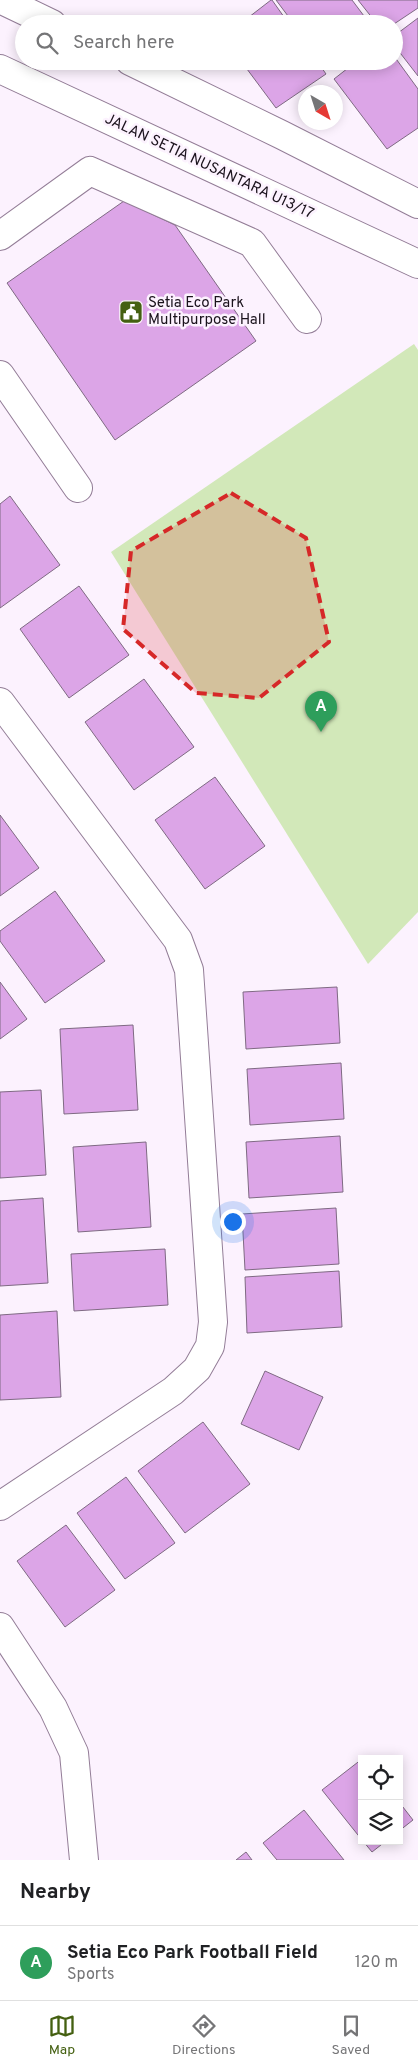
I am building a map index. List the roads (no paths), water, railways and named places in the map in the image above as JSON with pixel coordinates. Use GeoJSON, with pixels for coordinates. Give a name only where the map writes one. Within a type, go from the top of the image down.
{"type":"FeatureCollection","features":[{"type":"Feature","properties":{"kind":"street"},"geometry":{"type":"LineString","coordinates":[[2,0],[33,15]]}},
{"type":"Feature","properties":{"kind":"street","name":"JALAN SETIA NUSANTARA U13/17"},"geometry":{"type":"LineString","coordinates":[[0,69],[418,264]]}},
{"type":"Feature","properties":{"kind":"street"},"geometry":{"type":"LineString","coordinates":[[148,70],[418,204]]}},
{"type":"Feature","properties":{"kind":"street"},"geometry":{"type":"LineString","coordinates":[[0,236],[90,171],[252,243],[307,319]]}},
{"type":"Feature","properties":{"kind":"street"},"geometry":{"type":"LineString","coordinates":[[0,375],[78,488]]}},
{"type":"Feature","properties":{"kind":"street"},"geometry":{"type":"LineString","coordinates":[[0,702],[178,940],[189,970],[213,1322],[210,1346],[197,1369],[173,1391],[0,1506]]}},
{"type":"Feature","properties":{"kind":"street"},"geometry":{"type":"LineString","coordinates":[[0,1627],[53,1708],[74,1753],[84,1860]]}},
{"type":"Feature","properties":{"kind":"place","name":"Setia Eco Park Multipurpose Hall"},"geometry":{"type":"Point","coordinates":[131,312]}},
{"type":"Feature","properties":{"kind":"place","name":"Setia Eco Park Football Field"},"geometry":{"type":"Point","coordinates":[321,732]}}]}
